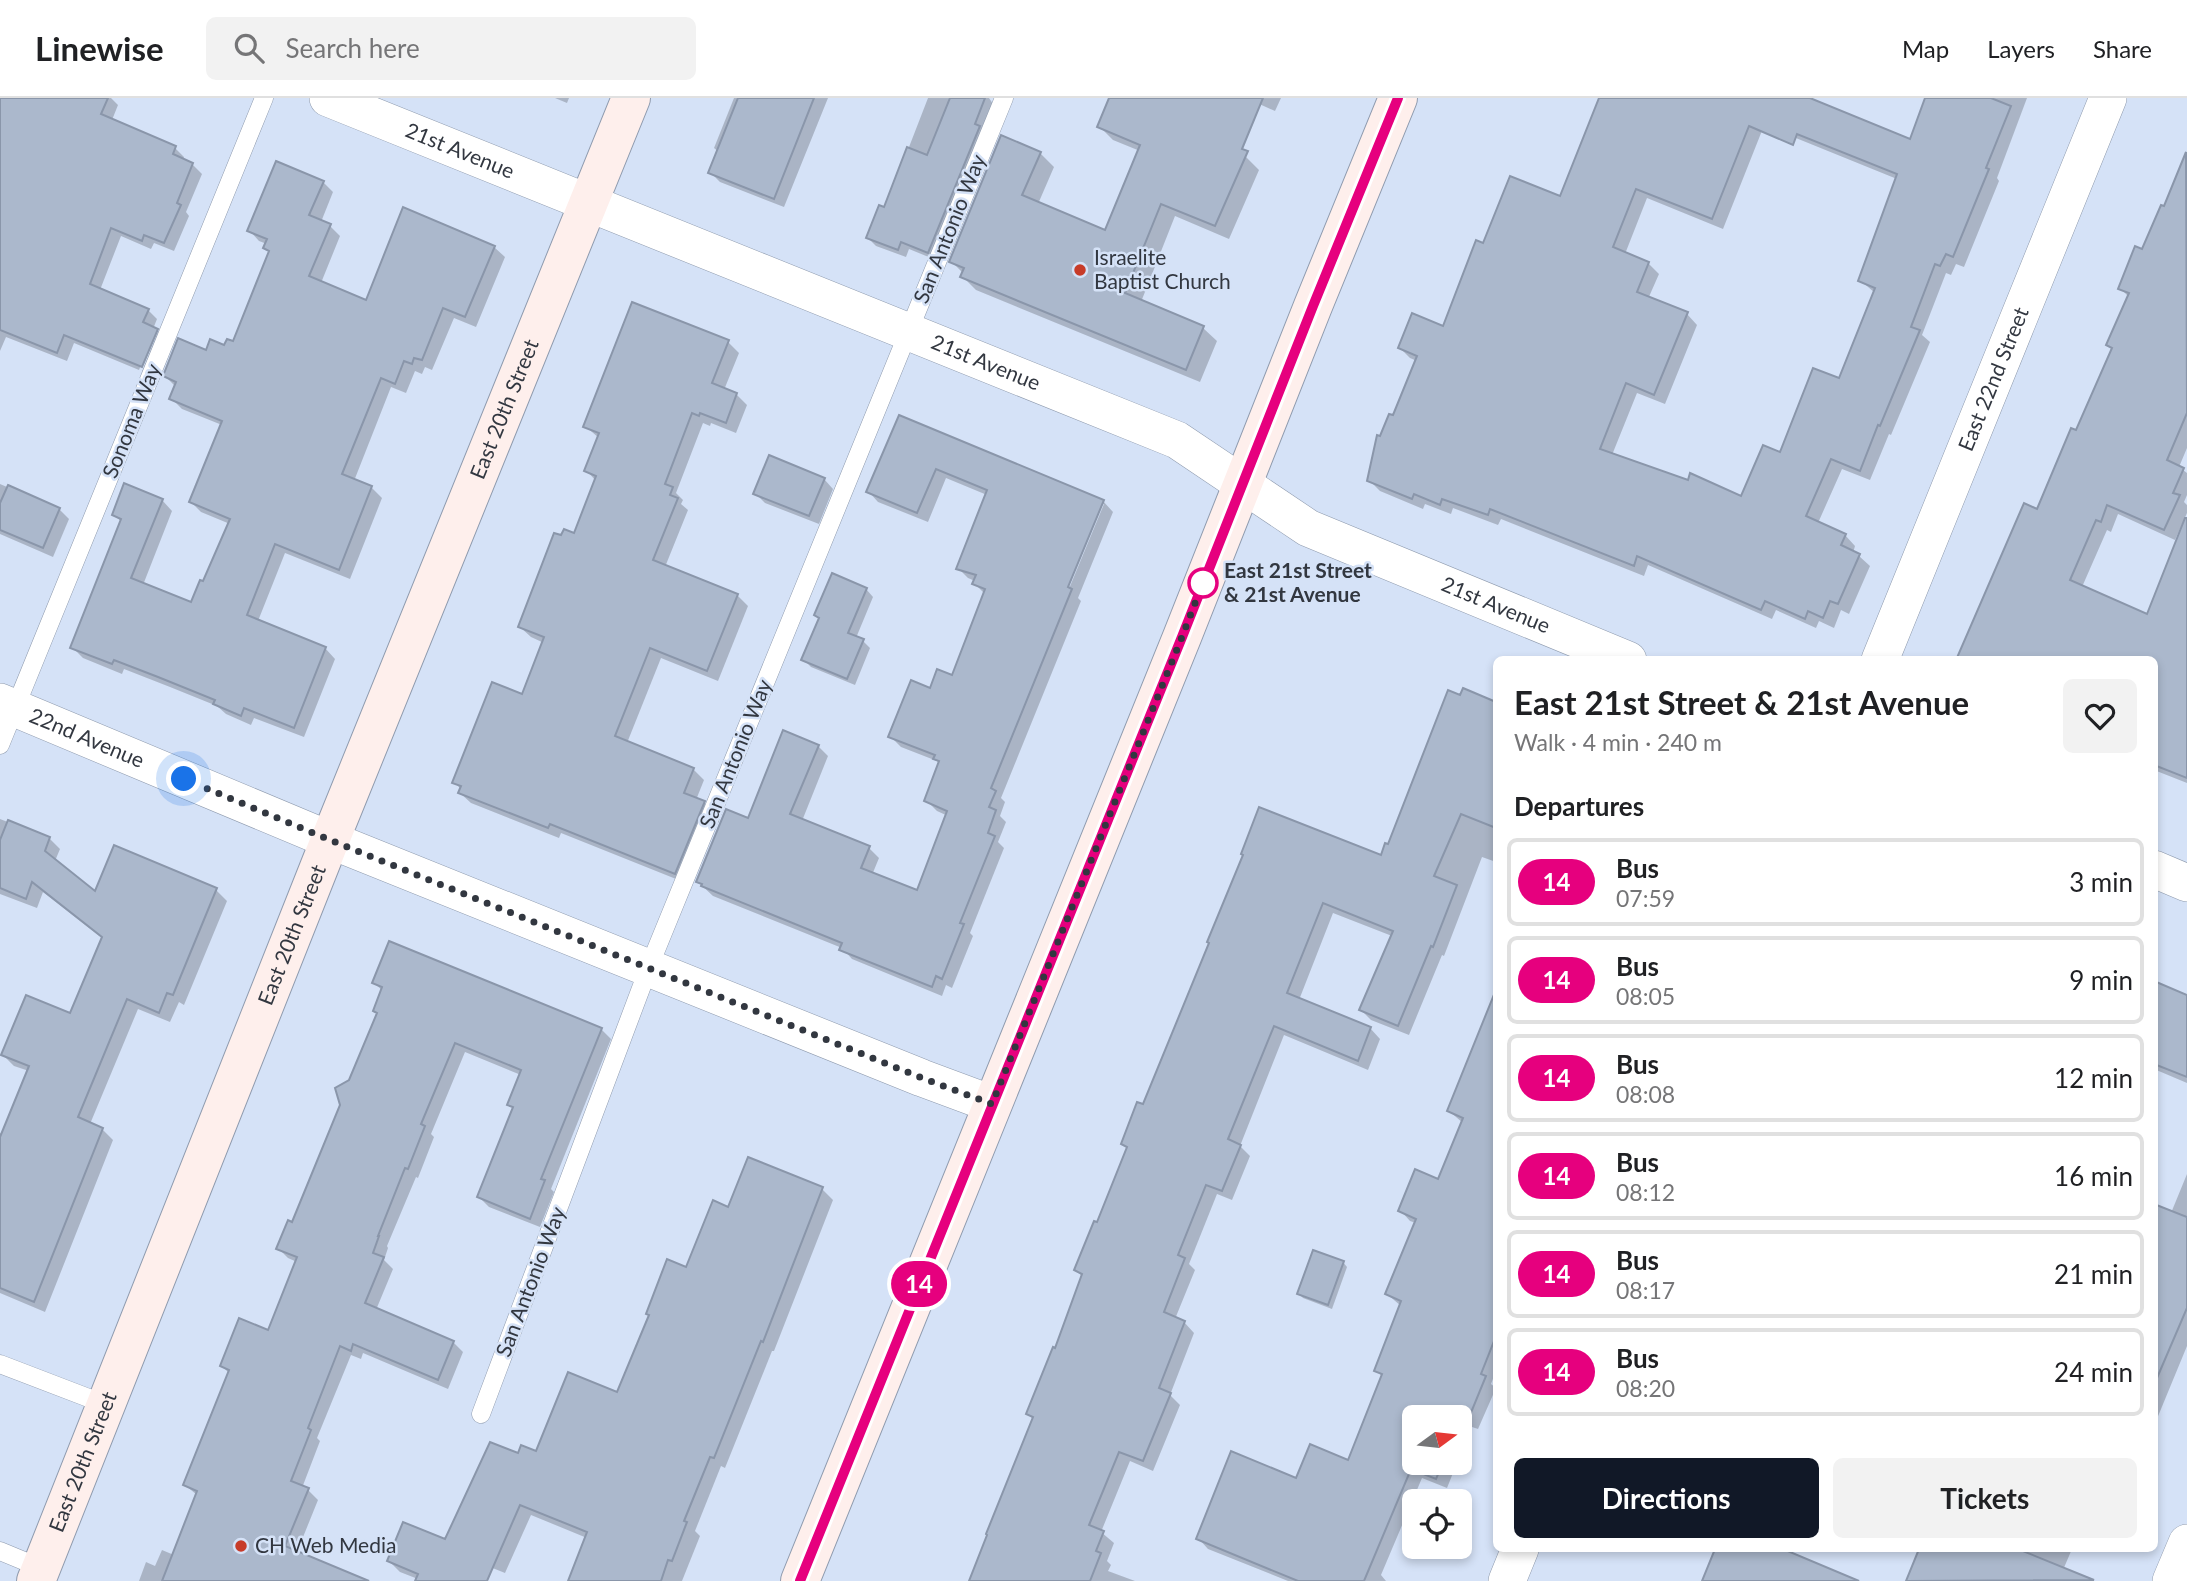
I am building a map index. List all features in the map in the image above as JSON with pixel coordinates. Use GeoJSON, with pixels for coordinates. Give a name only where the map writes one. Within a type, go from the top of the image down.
{"type":"FeatureCollection","features":[{"type":"Feature","properties":{"kind":"street","name":"21st Avenue"},"geometry":{"type":"LineString","coordinates":[[328,98],[1177,440],[1308,528],[1618,656]]}},
{"type":"Feature","properties":{"kind":"street","name":"East 20th Street"},"geometry":{"type":"LineString","coordinates":[[38,1575],[330,840],[631,98]]}},
{"type":"Feature","properties":{"kind":"street"},"geometry":{"type":"LineString","coordinates":[[800,1581],[1398,98]]}},
{"type":"Feature","properties":{"kind":"street","name":"East 22nd Street"},"geometry":{"type":"LineString","coordinates":[[1882,656],[2108,98]]}},
{"type":"Feature","properties":{"kind":"street","name":"22nd Avenue"},"geometry":{"type":"LineString","coordinates":[[7,705],[330,840],[992,1104]]}},
{"type":"Feature","properties":{"kind":"street"},"geometry":{"type":"LineString","coordinates":[[2158,871],[2187,883]]}},
{"type":"Feature","properties":{"kind":"street"},"geometry":{"type":"LineString","coordinates":[[2171,1581],[2187,1543]]}},
{"type":"Feature","properties":{"kind":"street"},"geometry":{"type":"LineString","coordinates":[[1507,1581],[1519,1552]]}},
{"type":"Feature","properties":{"kind":"lane","name":"Sonoma Way"},"geometry":{"type":"LineString","coordinates":[[0,745],[7,705],[264,98]]}},
{"type":"Feature","properties":{"kind":"lane","name":"San Antonio Way"},"geometry":{"type":"LineString","coordinates":[[481,1414],[649,967],[1004,98]]}},
{"type":"Feature","properties":{"kind":"lane"},"geometry":{"type":"LineString","coordinates":[[0,1364],[107,1405]]}},
{"type":"Feature","properties":{"kind":"lane"},"geometry":{"type":"LineString","coordinates":[[0,1551],[38,1575]]}},
{"type":"Feature","properties":{"kind":"building"},"geometry":{"type":"Polygon","coordinates":[[[0,98],[108,98],[101,114],[176,146],[173,154],[193,163],[177,203],[181,205],[164,243],[144,235],[142,241],[111,228],[90,284],[149,309],[143,322],[158,329],[142,367],[64,335],[57,353],[0,330],[0,98]]]}},
{"type":"Feature","properties":{"kind":"building"},"geometry":{"type":"Polygon","coordinates":[[[738,98],[814,98],[774,199],[708,173],[738,98]]]}},
{"type":"Feature","properties":{"kind":"building"},"geometry":{"type":"Polygon","coordinates":[[[950,98],[985,98],[975,124],[980,126],[928,253],[901,242],[898,250],[866,238],[879,205],[884,207],[907,147],[927,155],[950,98]]]}},
{"type":"Feature","properties":{"kind":"building"},"geometry":{"type":"Polygon","coordinates":[[[1109,98],[1263,98],[1242,149],[1248,151],[1215,226],[1161,204],[1125,293],[1204,326],[1186,370],[960,277],[964,268],[949,262],[1001,135],[1041,152],[1022,195],[1105,230],[1140,145],[1097,127],[1109,98]]]}},
{"type":"Feature","properties":{"kind":"building"},"geometry":{"type":"Polygon","coordinates":[[[1599,98],[1810,98],[1910,139],[1925,98],[1991,98],[2011,106],[1953,257],[1946,254],[1940,266],[1935,264],[1911,327],[1920,330],[1860,471],[1831,459],[1806,516],[1846,534],[1841,545],[1860,554],[1838,604],[1830,601],[1823,618],[1808,611],[1805,619],[1765,601],[1761,610],[1637,556],[1634,566],[1490,509],[1488,515],[1442,499],[1440,505],[1414,494],[1412,499],[1367,481],[1377,435],[1380,436],[1389,414],[1393,415],[1417,356],[1398,348],[1412,313],[1443,326],[1476,240],[1483,243],[1510,176],[1560,196],[1599,98]],[[1749,126],[1712,219],[1636,189],[1613,247],[1649,262],[1637,292],[1688,312],[1654,395],[1626,383],[1600,449],[1688,480],[1690,473],[1741,496],[1763,445],[1780,452],[1813,368],[1839,378],[1875,288],[1858,281],[1897,174],[1797,134],[1793,145],[1749,126]]]}},
{"type":"Feature","properties":{"kind":"building"},"geometry":{"type":"Polygon","coordinates":[[[2186,152],[2187,413],[2167,460],[2184,468],[2173,493],[2180,495],[2164,530],[2107,505],[2101,522],[2096,520],[2070,580],[2147,614],[2187,518],[2187,778],[2158,767],[2158,656],[1958,656],[2024,503],[2037,509],[2071,428],[2076,430],[2112,348],[2106,345],[2129,293],[2118,289],[2135,246],[2142,249],[2161,205],[2164,206],[2186,152]]]}},
{"type":"Feature","properties":{"kind":"building"},"geometry":{"type":"Polygon","coordinates":[[[276,161],[324,181],[309,215],[331,224],[309,276],[366,300],[403,207],[495,246],[465,317],[443,308],[422,360],[414,358],[412,364],[404,361],[395,384],[381,378],[342,474],[372,486],[339,570],[275,544],[247,615],[326,647],[294,728],[244,708],[241,716],[213,704],[215,700],[158,677],[114,660],[112,664],[70,648],[121,519],[112,515],[124,483],[163,499],[131,578],[191,602],[230,519],[189,502],[222,421],[169,399],[176,382],[163,376],[178,338],[206,350],[210,339],[224,345],[227,339],[233,341],[269,251],[263,248],[267,239],[247,231],[276,161]]]}},
{"type":"Feature","properties":{"kind":"building"},"geometry":{"type":"Polygon","coordinates":[[[632,302],[729,340],[712,383],[737,393],[726,423],[700,413],[699,416],[692,413],[665,484],[673,487],[670,495],[678,498],[653,560],[738,594],[707,671],[650,648],[615,736],[694,768],[684,793],[705,801],[675,874],[550,824],[548,828],[458,793],[461,786],[452,783],[492,682],[522,694],[544,637],[518,627],[554,533],[561,535],[564,529],[574,533],[596,476],[584,471],[599,433],[583,427],[632,302]]]}},
{"type":"Feature","properties":{"kind":"building"},"geometry":{"type":"Polygon","coordinates":[[[899,415],[1104,500],[1068,587],[1072,589],[991,788],[996,791],[989,807],[996,810],[988,833],[995,836],[960,923],[964,924],[942,979],[936,976],[932,987],[839,950],[842,943],[696,882],[726,809],[748,818],[783,730],[819,745],[790,814],[870,846],[861,868],[917,890],[947,811],[924,801],[939,761],[933,759],[935,755],[888,737],[911,680],[930,688],[937,669],[952,675],[985,589],[972,584],[976,575],[956,569],[987,490],[936,469],[917,513],[866,492],[899,415]]]}},
{"type":"Feature","properties":{"kind":"building"},"geometry":{"type":"Polygon","coordinates":[[[769,455],[825,478],[809,516],[753,494],[769,455]]]}},
{"type":"Feature","properties":{"kind":"building"},"geometry":{"type":"Polygon","coordinates":[[[8,485],[60,508],[43,548],[0,530],[0,503],[8,485]]]}},
{"type":"Feature","properties":{"kind":"building"},"geometry":{"type":"Polygon","coordinates":[[[832,573],[867,588],[848,633],[864,639],[847,679],[801,660],[819,618],[814,615],[832,573]]]}},
{"type":"Feature","properties":{"kind":"building"},"geometry":{"type":"Polygon","coordinates":[[[1463,688],[1493,701],[1493,827],[1461,814],[1434,876],[1457,885],[1398,1026],[1359,1010],[1393,931],[1323,903],[1287,993],[1371,1027],[1358,1061],[1274,1026],[1228,1139],[1241,1145],[1222,1191],[1206,1185],[1178,1255],[1185,1258],[1164,1312],[1185,1321],[1159,1388],[1171,1393],[1143,1461],[1119,1452],[1089,1525],[1104,1531],[1096,1551],[1101,1553],[1090,1581],[969,1581],[1033,1417],[1026,1414],[1053,1347],[1055,1348],[1082,1274],[1074,1270],[1094,1221],[1097,1222],[1127,1147],[1121,1144],[1137,1102],[1143,1104],[1209,943],[1207,942],[1243,855],[1241,854],[1259,807],[1381,855],[1385,843],[1388,844],[1448,690],[1460,695],[1463,688]]]}},
{"type":"Feature","properties":{"kind":"building"},"geometry":{"type":"Polygon","coordinates":[[[8,820],[50,837],[45,851],[95,891],[114,845],[217,888],[173,995],[167,993],[159,1013],[127,999],[78,1117],[103,1128],[34,1302],[0,1288],[0,1137],[29,1066],[1,1055],[26,995],[70,1013],[102,937],[32,882],[26,899],[0,888],[0,840],[8,820]]]}},
{"type":"Feature","properties":{"kind":"building"},"geometry":{"type":"Polygon","coordinates":[[[389,941],[602,1028],[541,1179],[545,1180],[530,1219],[477,1197],[513,1107],[507,1105],[521,1070],[455,1043],[421,1124],[425,1126],[408,1169],[405,1168],[378,1236],[373,1253],[384,1257],[365,1303],[454,1341],[438,1380],[353,1344],[351,1351],[340,1346],[308,1428],[311,1430],[291,1481],[309,1488],[285,1546],[369,1581],[162,1581],[197,1491],[183,1485],[229,1370],[220,1366],[239,1318],[268,1330],[297,1257],[276,1249],[288,1220],[292,1222],[340,1105],[335,1088],[349,1080],[377,1013],[373,1011],[382,987],[372,983],[389,941]]]}},
{"type":"Feature","properties":{"kind":"building"},"geometry":{"type":"Polygon","coordinates":[[[2158,983],[2187,995],[2187,1077],[2158,1066],[2158,983]]]}},
{"type":"Feature","properties":{"kind":"building"},"geometry":{"type":"Polygon","coordinates":[[[1493,997],[1493,1344],[1481,1374],[1486,1376],[1472,1410],[1472,1405],[1402,1405],[1402,1475],[1408,1475],[1364,1581],[1298,1581],[1196,1539],[1231,1451],[1296,1478],[1310,1444],[1348,1460],[1382,1374],[1374,1371],[1401,1301],[1385,1294],[1416,1219],[1398,1211],[1415,1169],[1438,1179],[1463,1118],[1447,1111],[1493,997]]]}},
{"type":"Feature","properties":{"kind":"building"},"geometry":{"type":"Polygon","coordinates":[[[748,1157],[823,1187],[763,1342],[761,1341],[714,1458],[710,1457],[684,1521],[687,1522],[672,1561],[668,1560],[661,1581],[568,1581],[587,1532],[520,1505],[487,1581],[415,1581],[418,1574],[387,1561],[403,1522],[445,1539],[490,1442],[518,1453],[521,1445],[536,1451],[568,1372],[617,1392],[649,1315],[646,1314],[667,1259],[686,1267],[713,1200],[728,1207],[748,1157]]]}},
{"type":"Feature","properties":{"kind":"building"},"geometry":{"type":"Polygon","coordinates":[[[2158,1206],[2187,1217],[2187,1308],[2158,1376],[2158,1206]]]}},
{"type":"Feature","properties":{"kind":"building"},"geometry":{"type":"Polygon","coordinates":[[[1313,1250],[1344,1261],[1328,1305],[1297,1294],[1313,1250]]]}},
{"type":"Feature","properties":{"kind":"building"},"geometry":{"type":"Polygon","coordinates":[[[1714,1552],[1790,1552],[1859,1581],[1702,1581],[1714,1552]]]}},
{"type":"Feature","properties":{"kind":"building"},"geometry":{"type":"Polygon","coordinates":[[[1918,1552],[2025,1552],[2094,1580],[1906,1581],[1918,1552]]]}},
{"type":"Feature","properties":{"kind":"bus line","name":"14"},"geometry":{"type":"LineString","coordinates":[[800,1581],[1398,98]]}},
{"type":"Feature","properties":{"kind":"place","name":"Israelite Baptist Church"},"geometry":{"type":"Point","coordinates":[1080,270]}},
{"type":"Feature","properties":{"kind":"place","name":"East 21st Street & 21st Avenue"},"geometry":{"type":"Point","coordinates":[1203,583]}},
{"type":"Feature","properties":{"kind":"place","name":"CH Web Media"},"geometry":{"type":"Point","coordinates":[241,1546]}},
{"type":"Feature","properties":{"kind":"route"},"geometry":{"type":"LineString","coordinates":[[184,779],[330,840],[992,1104],[1204,580],[1203,583]]}}]}
